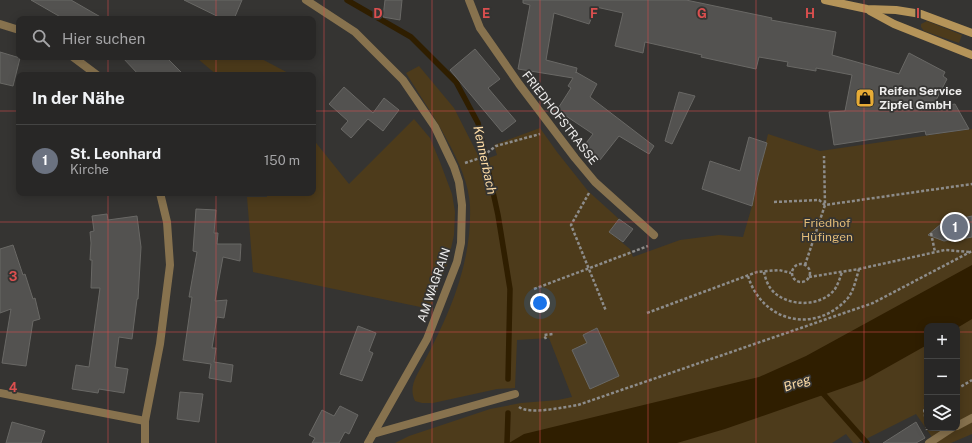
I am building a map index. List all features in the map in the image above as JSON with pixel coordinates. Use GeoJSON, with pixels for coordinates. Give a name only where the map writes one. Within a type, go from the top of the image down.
{"type":"FeatureCollection","features":[{"type":"Feature","properties":{"kind":"main road"},"geometry":{"type":"LineString","coordinates":[[825,0],[867,9],[896,10],[921,14],[972,33]]}},
{"type":"Feature","properties":{"kind":"main road"},"geometry":{"type":"LineString","coordinates":[[867,9],[894,24],[972,54]]}},
{"type":"Feature","properties":{"kind":"street","name":"AM WAGRAIN"},"geometry":{"type":"LineString","coordinates":[[306,0],[355,32],[403,80],[435,127],[454,167],[459,182],[462,205],[461,243],[457,262],[427,339],[368,443]]}},
{"type":"Feature","properties":{"kind":"street","name":"FRIEDHOFSTRASSE"},"geometry":{"type":"LineString","coordinates":[[469,0],[480,28],[519,84],[575,158],[595,182],[654,235]]}},
{"type":"Feature","properties":{"kind":"street"},"geometry":{"type":"LineString","coordinates":[[0,24],[16,29]]}},
{"type":"Feature","properties":{"kind":"street"},"geometry":{"type":"LineString","coordinates":[[77,60],[93,72]]}},
{"type":"Feature","properties":{"kind":"street"},"geometry":{"type":"LineString","coordinates":[[144,443],[145,421],[160,344],[170,265],[167,222],[161,196]]}},
{"type":"Feature","properties":{"kind":"street"},"geometry":{"type":"LineString","coordinates":[[0,392],[145,421]]}},
{"type":"Feature","properties":{"kind":"street"},"geometry":{"type":"LineString","coordinates":[[373,434],[515,394]]}},
{"type":"Feature","properties":{"kind":"street"},"geometry":{"type":"LineString","coordinates":[[960,424],[972,418]]}},
{"type":"Feature","properties":{"kind":"street"},"geometry":{"type":"LineString","coordinates":[[929,443],[947,431]]}},
{"type":"Feature","properties":{"kind":"path"},"geometry":{"type":"LineString","coordinates":[[480,158],[496,146],[554,131]]}},
{"type":"Feature","properties":{"kind":"path"},"geometry":{"type":"LineString","coordinates":[[805,265],[825,205],[824,156]]}},
{"type":"Feature","properties":{"kind":"path"},"geometry":{"type":"LineString","coordinates":[[595,182],[571,225],[606,311]]}},
{"type":"Feature","properties":{"kind":"path"},"geometry":{"type":"LineString","coordinates":[[774,202],[819,200],[825,205],[972,184]]}},
{"type":"Feature","properties":{"kind":"path"},"geometry":{"type":"LineString","coordinates":[[931,234],[935,252]]}},
{"type":"Feature","properties":{"kind":"path"},"geometry":{"type":"LineString","coordinates":[[534,289],[648,246],[654,235]]}},
{"type":"Feature","properties":{"kind":"path"},"geometry":{"type":"LineString","coordinates":[[809,277],[811,271],[805,265],[800,264],[791,268],[794,280],[797,281],[806,280],[809,277],[859,269],[944,250],[971,252]]}},
{"type":"Feature","properties":{"kind":"path"},"geometry":{"type":"LineString","coordinates":[[515,394],[516,405],[523,410],[539,410],[578,405],[873,303],[971,252]]}},
{"type":"Feature","properties":{"kind":"path"},"geometry":{"type":"LineString","coordinates":[[748,276],[753,289],[761,301],[768,307],[784,316],[796,319],[807,319],[830,312],[848,297],[854,288],[859,269]]}},
{"type":"Feature","properties":{"kind":"path"},"geometry":{"type":"LineString","coordinates":[[647,313],[748,276],[779,270],[791,272]]}},
{"type":"Feature","properties":{"kind":"path"},"geometry":{"type":"LineString","coordinates":[[764,272],[768,285],[776,294],[790,301],[806,303],[821,300],[828,296],[839,282],[842,272]]}},
{"type":"Feature","properties":{"kind":"path"},"geometry":{"type":"LineString","coordinates":[[546,339],[544,335],[553,334]]}},
{"type":"Feature","properties":{"kind":"path"},"geometry":{"type":"LineString","coordinates":[[960,387],[972,380]]}},
{"type":"Feature","properties":{"kind":"path"},"geometry":{"type":"LineString","coordinates":[[927,431],[929,443]]}},
{"type":"Feature","properties":{"kind":"green space"},"geometry":{"type":"Polygon","coordinates":[[[927,21],[962,35],[959,43],[924,31],[921,24],[927,21]]]}},
{"type":"Feature","properties":{"kind":"green space"},"geometry":{"type":"Polygon","coordinates":[[[199,60],[264,60],[286,72],[213,72],[199,60]]]}},
{"type":"Feature","properties":{"kind":"green space","name":"Friedhof Hüfingen"},"geometry":{"type":"Polygon","coordinates":[[[419,66],[454,108],[481,161],[497,155],[494,145],[540,128],[588,191],[619,219],[609,232],[630,249],[633,257],[680,240],[719,235],[743,237],[752,206],[768,134],[820,151],[972,129],[972,434],[951,443],[936,443],[928,431],[960,431],[960,323],[924,323],[924,426],[916,414],[858,443],[853,443],[846,434],[832,443],[395,443],[409,436],[490,409],[521,403],[558,400],[572,397],[549,338],[517,340],[515,388],[497,389],[433,403],[422,403],[415,401],[412,391],[414,381],[434,344],[458,287],[470,227],[468,190],[463,173],[436,120],[406,73],[419,66]]]}},
{"type":"Feature","properties":{"kind":"green space"},"geometry":{"type":"Polygon","coordinates":[[[414,119],[430,138],[452,194],[455,212],[454,235],[448,262],[430,309],[253,272],[247,197],[316,196],[316,143],[349,184],[414,119]]]}},
{"type":"Feature","properties":{"kind":"water","name":"Breg"},"geometry":{"type":"Polygon","coordinates":[[[972,265],[972,319],[960,326],[960,323],[924,323],[924,347],[863,381],[725,429],[677,443],[509,443],[524,434],[759,377],[806,356],[972,265]]]}},
{"type":"Feature","properties":{"kind":"building"},"geometry":{"type":"Polygon","coordinates":[[[31,0],[71,0],[99,16],[59,16],[31,0]]]}},
{"type":"Feature","properties":{"kind":"building"},"geometry":{"type":"Polygon","coordinates":[[[184,0],[242,0],[235,16],[217,16],[184,0]]]}},
{"type":"Feature","properties":{"kind":"building"},"geometry":{"type":"Polygon","coordinates":[[[385,0],[402,0],[400,20],[383,17],[385,0]]]}},
{"type":"Feature","properties":{"kind":"building"},"geometry":{"type":"Polygon","coordinates":[[[523,0],[686,0],[772,18],[771,20],[836,32],[832,55],[899,74],[909,53],[945,72],[943,76],[947,79],[932,108],[955,104],[969,129],[926,135],[925,131],[834,145],[829,112],[845,111],[852,75],[816,68],[816,71],[787,66],[788,62],[759,57],[756,69],[701,57],[702,55],[645,42],[643,53],[615,46],[623,13],[596,7],[589,24],[554,13],[546,60],[577,68],[576,72],[597,84],[590,97],[654,146],[649,154],[619,136],[600,160],[583,147],[593,134],[557,110],[571,88],[568,86],[573,78],[518,69],[530,5],[523,3],[523,0]]]}},
{"type":"Feature","properties":{"kind":"building"},"geometry":{"type":"Polygon","coordinates":[[[475,49],[500,79],[488,88],[516,121],[502,132],[450,70],[475,49]]]}},
{"type":"Feature","properties":{"kind":"building"},"geometry":{"type":"Polygon","coordinates":[[[0,52],[16,57],[16,60],[20,60],[13,86],[0,83],[0,52]]]}},
{"type":"Feature","properties":{"kind":"building"},"geometry":{"type":"Polygon","coordinates":[[[125,60],[169,60],[181,72],[136,72],[125,60]]]}},
{"type":"Feature","properties":{"kind":"building"},"geometry":{"type":"Polygon","coordinates":[[[344,87],[373,113],[384,98],[399,110],[383,131],[368,119],[351,138],[341,129],[348,121],[329,104],[344,87]]]}},
{"type":"Feature","properties":{"kind":"building"},"geometry":{"type":"Polygon","coordinates":[[[679,92],[695,96],[672,144],[665,141],[679,92]]]}},
{"type":"Feature","properties":{"kind":"building"},"geometry":{"type":"Polygon","coordinates":[[[749,137],[767,143],[752,206],[702,189],[710,161],[740,171],[749,137]]]}},
{"type":"Feature","properties":{"kind":"building"},"geometry":{"type":"Polygon","coordinates":[[[196,209],[216,210],[214,233],[218,233],[217,244],[241,244],[240,261],[223,257],[215,301],[227,300],[224,318],[217,317],[212,348],[216,348],[214,362],[233,365],[231,382],[209,378],[211,364],[183,360],[192,297],[189,297],[197,252],[193,251],[196,209]]]}},
{"type":"Feature","properties":{"kind":"building"},"geometry":{"type":"Polygon","coordinates":[[[107,214],[108,220],[137,216],[141,247],[138,299],[132,339],[119,337],[115,367],[128,369],[124,393],[99,389],[98,393],[72,389],[76,365],[89,367],[100,288],[91,288],[92,260],[90,260],[90,232],[94,231],[92,216],[107,214]]]}},
{"type":"Feature","properties":{"kind":"building"},"geometry":{"type":"Polygon","coordinates":[[[972,216],[972,237],[944,241],[928,235],[941,224],[953,223],[953,220],[972,216]]]}},
{"type":"Feature","properties":{"kind":"building"},"geometry":{"type":"Polygon","coordinates":[[[619,219],[633,229],[623,242],[609,232],[619,219]]]}},
{"type":"Feature","properties":{"kind":"building"},"geometry":{"type":"Polygon","coordinates":[[[13,245],[23,275],[25,274],[33,299],[35,298],[40,319],[33,321],[26,366],[2,363],[11,309],[0,313],[0,249],[13,245]]]}},
{"type":"Feature","properties":{"kind":"building"},"geometry":{"type":"Polygon","coordinates":[[[358,326],[376,333],[369,351],[373,353],[362,381],[340,374],[358,326]]]}},
{"type":"Feature","properties":{"kind":"building"},"geometry":{"type":"Polygon","coordinates":[[[597,328],[619,376],[590,389],[572,350],[587,343],[583,335],[597,328]]]}},
{"type":"Feature","properties":{"kind":"building"},"geometry":{"type":"Polygon","coordinates":[[[180,392],[203,394],[199,422],[177,419],[180,392]]]}},
{"type":"Feature","properties":{"kind":"building"},"geometry":{"type":"Polygon","coordinates":[[[340,406],[358,415],[349,434],[345,432],[339,443],[312,443],[315,438],[309,435],[322,410],[334,416],[340,406]]]}},
{"type":"Feature","properties":{"kind":"building"},"geometry":{"type":"Polygon","coordinates":[[[12,422],[45,431],[41,443],[6,443],[12,422]]]}},
{"type":"Feature","properties":{"kind":"building"},"geometry":{"type":"Polygon","coordinates":[[[916,422],[925,438],[916,443],[883,443],[916,422]]]}},
{"type":"Feature","properties":{"kind":"waterway","name":"Kennerbach"},"geometry":{"type":"LineString","coordinates":[[347,0],[411,37],[456,82],[478,123],[498,215],[510,289],[508,379]]}},
{"type":"Feature","properties":{"kind":"waterway"},"geometry":{"type":"LineString","coordinates":[[819,389],[867,443]]}},
{"type":"Feature","properties":{"kind":"waterway","name":"Kennerbach"},"geometry":{"type":"LineString","coordinates":[[507,443],[508,413]]}},
{"type":"Feature","properties":{"kind":"place","name":"Reifen Service Zipfel GmbH"},"geometry":{"type":"Point","coordinates":[865,98]}},
{"type":"Feature","properties":{"kind":"place","name":"St. Leonhard"},"geometry":{"type":"Point","coordinates":[955,227]}}]}
